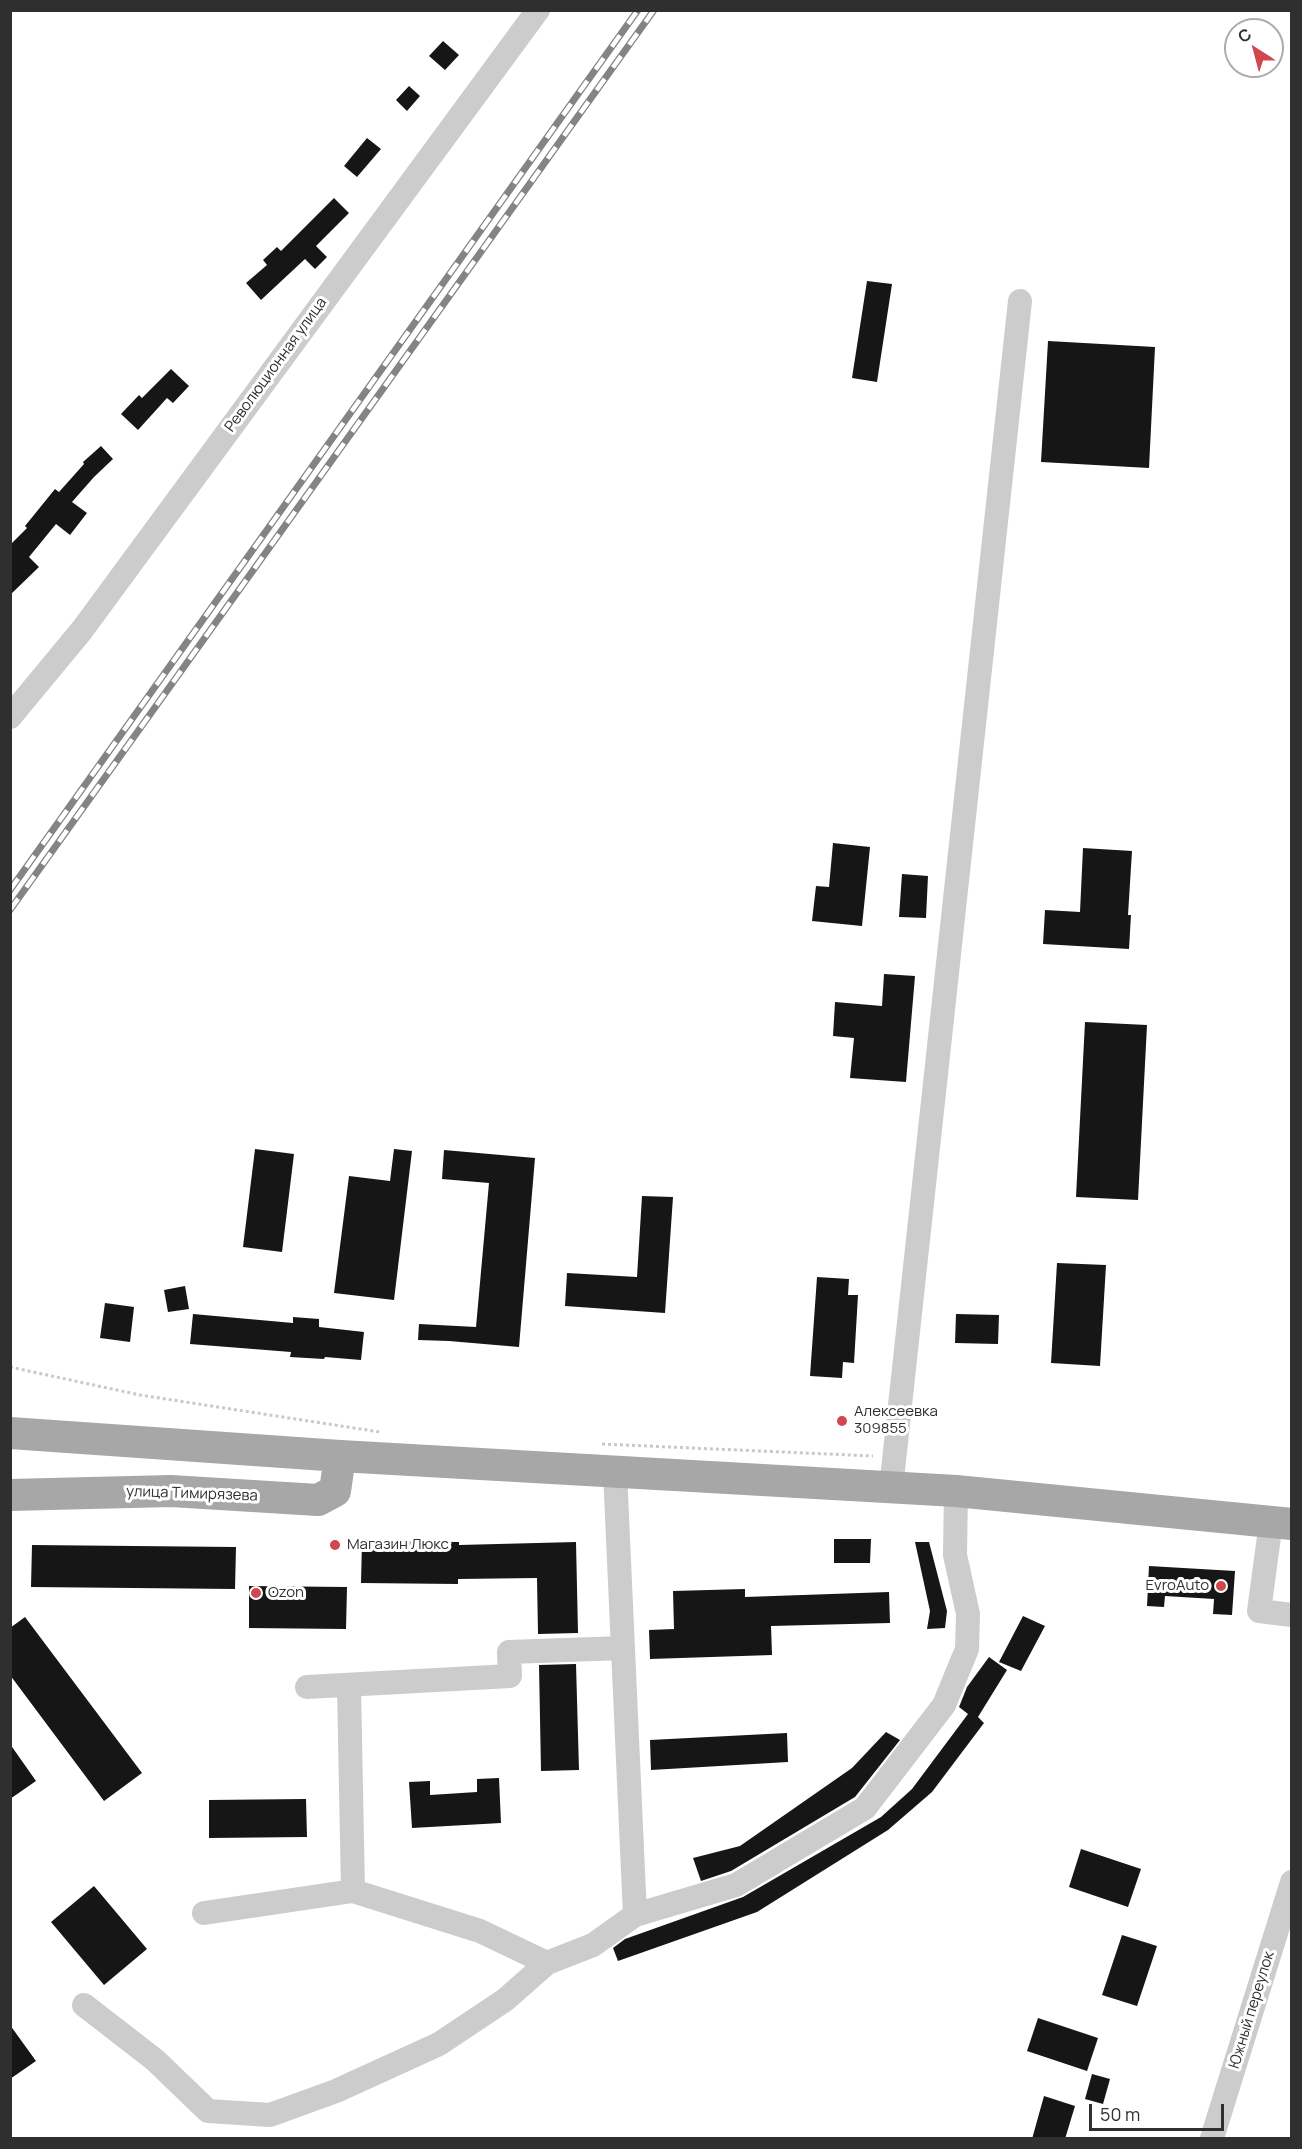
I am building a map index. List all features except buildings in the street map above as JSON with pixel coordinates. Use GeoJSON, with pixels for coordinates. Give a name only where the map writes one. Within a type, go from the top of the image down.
{"type":"FeatureCollection","features":[{"type":"Feature","properties":{"kind":"main road"},"geometry":{"type":"LineString","coordinates":[[20,1434],[340,1456],[956,1491],[1281,1523]]}},
{"type":"Feature","properties":{"kind":"main road","name":"улица Тимирязева"},"geometry":{"type":"LineString","coordinates":[[10,1495],[171,1491],[318,1500],[335,1491],[340,1456]]}},
{"type":"Feature","properties":{"kind":"street","name":"Революционная улица"},"geometry":{"type":"LineString","coordinates":[[10,717],[82,630],[538,10]]}},
{"type":"Feature","properties":{"kind":"street"},"geometry":{"type":"LineString","coordinates":[[891,1488],[1020,302]]}},
{"type":"Feature","properties":{"kind":"street"},"geometry":{"type":"LineString","coordinates":[[615,1472],[635,1915]]}},
{"type":"Feature","properties":{"kind":"street"},"geometry":{"type":"LineString","coordinates":[[84,2005],[155,2060],[208,2111],[270,2115],[336,2091],[439,2044],[505,2000],[547,1963],[592,1945],[635,1915],[736,1884],[865,1808],[944,1705],[967,1649],[968,1614],[955,1555],[956,1491]]}},
{"type":"Feature","properties":{"kind":"street"},"geometry":{"type":"LineString","coordinates":[[1281,1523],[1259,1611],[1292,1615]]}},
{"type":"Feature","properties":{"kind":"street"},"geometry":{"type":"LineString","coordinates":[[307,1687],[510,1676],[509,1652],[623,1648]]}},
{"type":"Feature","properties":{"kind":"street"},"geometry":{"type":"LineString","coordinates":[[349,1686],[353,1890]]}},
{"type":"Feature","properties":{"kind":"street","name":"Южный переулок"},"geometry":{"type":"LineString","coordinates":[[1212,2139],[1292,1882]]}},
{"type":"Feature","properties":{"kind":"street"},"geometry":{"type":"LineString","coordinates":[[204,1913],[353,1890],[480,1930],[547,1963]]}},
{"type":"Feature","properties":{"kind":"path"},"geometry":{"type":"LineString","coordinates":[[10,1367],[140,1395],[382,1432]]}},
{"type":"Feature","properties":{"kind":"path"},"geometry":{"type":"LineString","coordinates":[[598,1444],[873,1456]]}},
{"type":"Feature","properties":{"kind":"railway"},"geometry":{"type":"LineString","coordinates":[[10,890],[638,10]]}},
{"type":"Feature","properties":{"kind":"railway"},"geometry":{"type":"LineString","coordinates":[[10,910],[654,10]]}},
{"type":"Feature","properties":{"kind":"place","name":"Алексеевка 309855"},"geometry":{"type":"Point","coordinates":[842,1421]}},
{"type":"Feature","properties":{"kind":"place","name":"Магазин Люкс"},"geometry":{"type":"Point","coordinates":[335,1545]}},
{"type":"Feature","properties":{"kind":"place","name":"EvroAuto"},"geometry":{"type":"Point","coordinates":[1221,1586]}},
{"type":"Feature","properties":{"kind":"place","name":"Ozon"},"geometry":{"type":"Point","coordinates":[256,1593]}}]}
